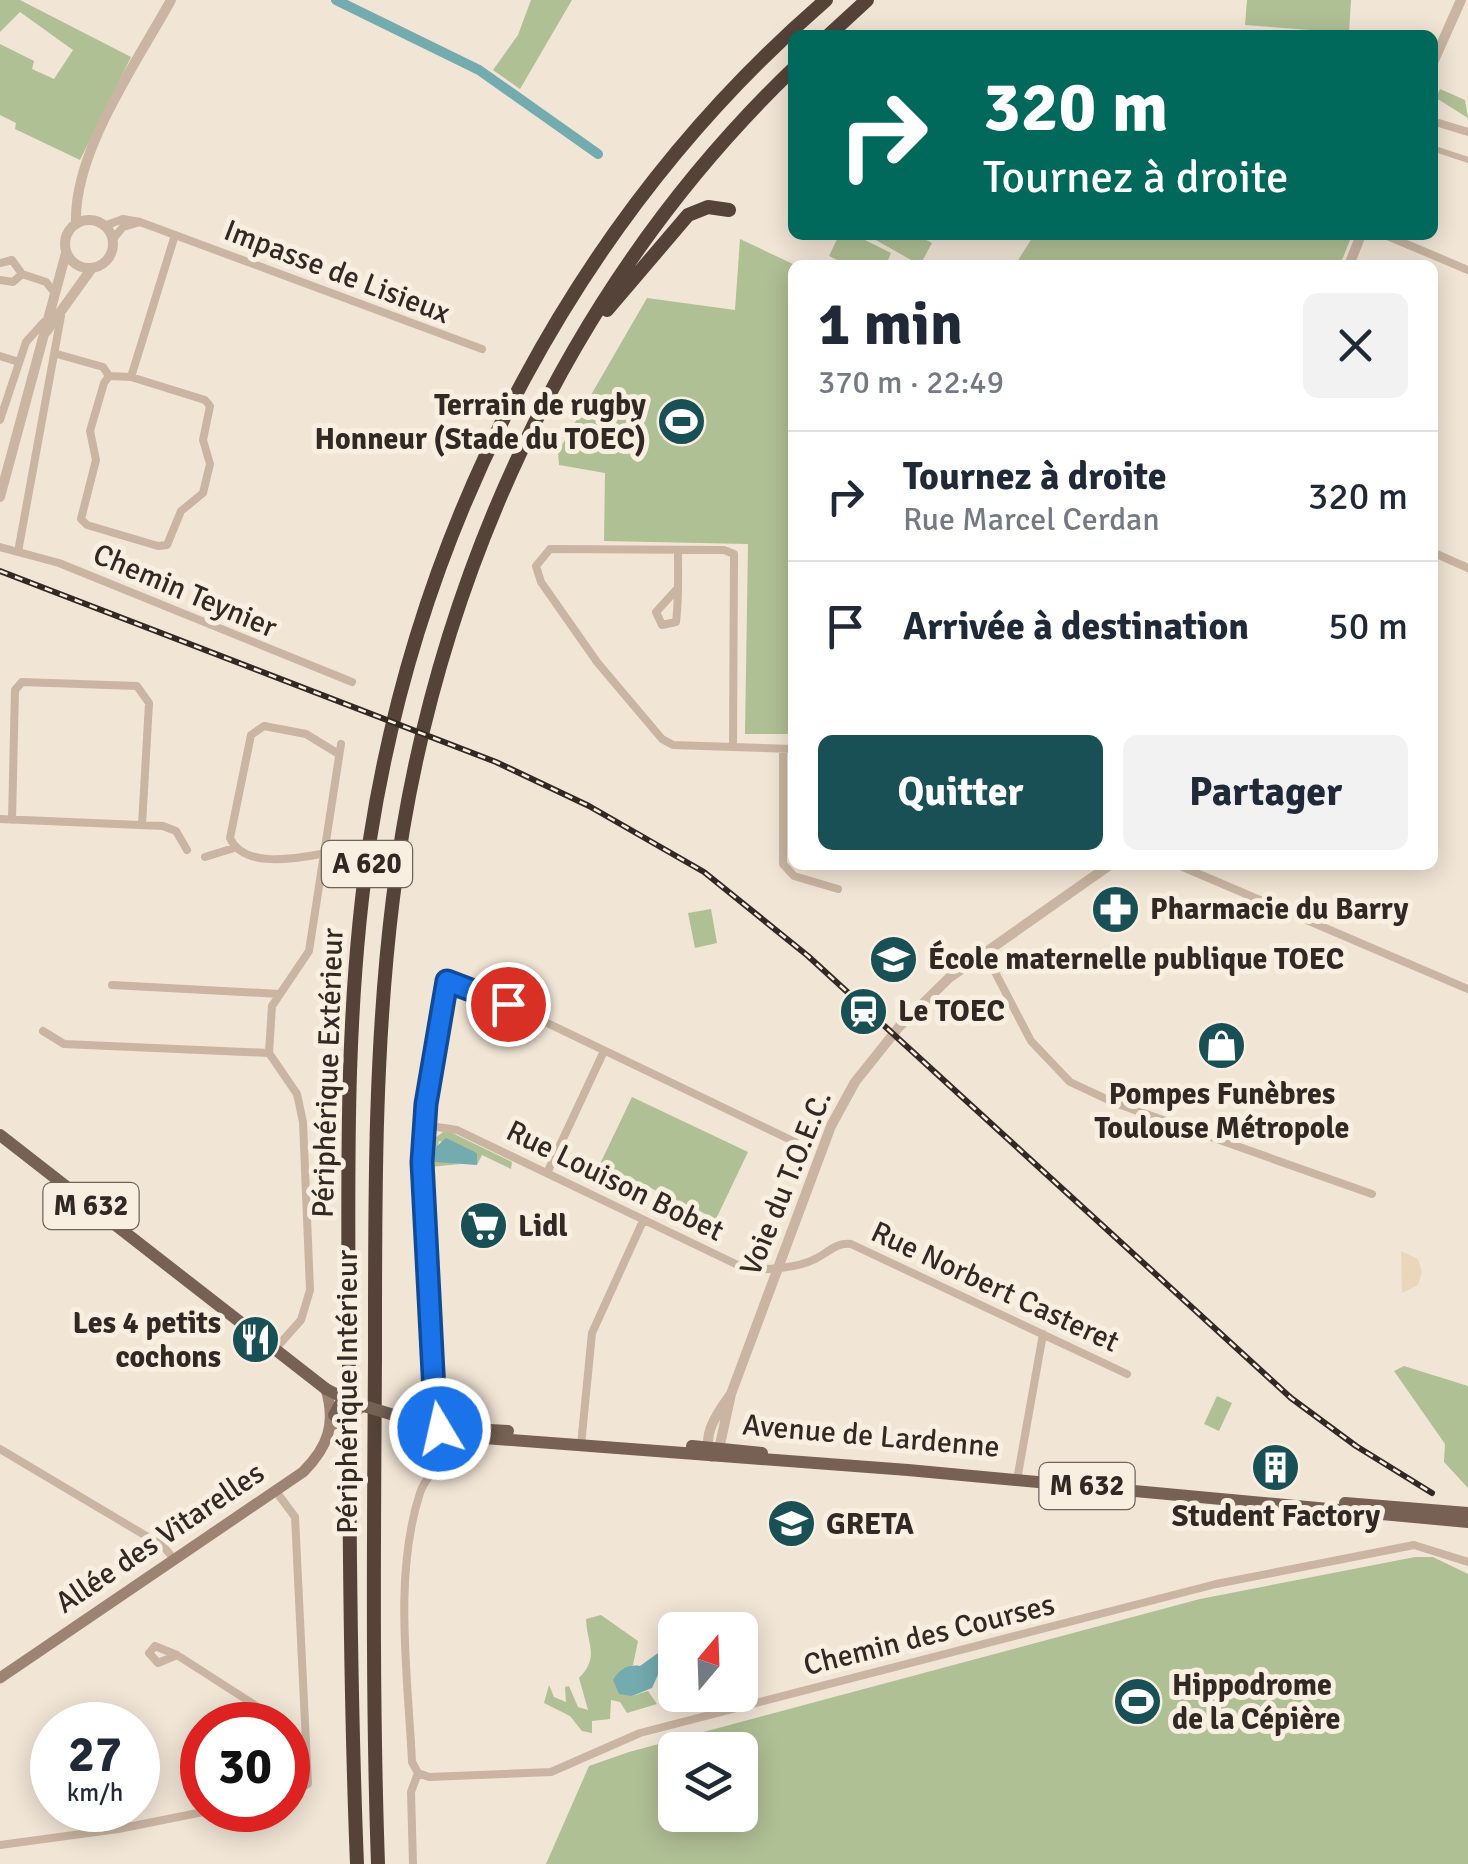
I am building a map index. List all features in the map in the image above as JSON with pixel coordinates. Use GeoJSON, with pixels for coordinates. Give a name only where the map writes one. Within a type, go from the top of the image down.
{"type":"FeatureCollection","features":[{"type":"Feature","properties":{"kind":"highway","name":"Périphérique Extérieur"},"geometry":{"type":"LineString","coordinates":[[795,30],[826,0]]}},
{"type":"Feature","properties":{"kind":"highway"},"geometry":{"type":"LineString","coordinates":[[834,30],[862,4]]}},
{"type":"Feature","properties":{"kind":"highway"},"geometry":{"type":"LineString","coordinates":[[844,30],[862,4]]}},
{"type":"Feature","properties":{"kind":"highway","name":"Périphérique Extérieur"},"geometry":{"type":"LineString","coordinates":[[357,1864],[350,1619],[350,1116],[362,901],[397,702],[458,518],[537,352],[668,164],[729,93],[788,36]]}},
{"type":"Feature","properties":{"kind":"highway","name":"Périphérique Intérieur"},"geometry":{"type":"LineString","coordinates":[[378,1864],[372,1636],[375,1198],[379,1074],[393,900],[413,771],[457,606],[514,465],[588,328],[628,264],[690,181],[788,74]]}},
{"type":"Feature","properties":{"kind":"highway"},"geometry":{"type":"LineString","coordinates":[[588,328],[688,215],[708,208],[729,210]]}},
{"type":"Feature","properties":{"kind":"main road","name":"Avenue de Lardenne"},"geometry":{"type":"LineString","coordinates":[[0,1135],[326,1389],[357,1404],[453,1433],[1462,1512]]}},
{"type":"Feature","properties":{"kind":"main road"},"geometry":{"type":"LineString","coordinates":[[326,1389],[333,1420]]}},
{"type":"Feature","properties":{"kind":"main road"},"geometry":{"type":"LineString","coordinates":[[333,1420],[340,1404],[357,1404]]}},
{"type":"Feature","properties":{"kind":"main road","name":"Allée des Vitarelles"},"geometry":{"type":"LineString","coordinates":[[0,1678],[304,1472],[322,1450],[333,1420]]}},
{"type":"Feature","properties":{"kind":"main road","name":"Avenue de Lardenne"},"geometry":{"type":"LineString","coordinates":[[1017,1477],[1468,1522]]}},
{"type":"Feature","properties":{"kind":"street"},"geometry":{"type":"LineString","coordinates":[[14,551],[57,354],[61,276],[66,239],[76,224],[79,190],[94,144],[170,0]]}},
{"type":"Feature","properties":{"kind":"street"},"geometry":{"type":"LineString","coordinates":[[1438,52],[1461,0]]}},
{"type":"Feature","properties":{"kind":"street"},"geometry":{"type":"LineString","coordinates":[[1438,123],[1468,132]]}},
{"type":"Feature","properties":{"kind":"street"},"geometry":{"type":"LineString","coordinates":[[1438,150],[1468,160]]}},
{"type":"Feature","properties":{"kind":"street"},"geometry":{"type":"LineString","coordinates":[[79,190],[90,220]]}},
{"type":"Feature","properties":{"kind":"street"},"geometry":{"type":"LineString","coordinates":[[104,226],[123,218],[140,222]]}},
{"type":"Feature","properties":{"kind":"street"},"geometry":{"type":"LineString","coordinates":[[76,224],[90,220],[104,226],[112,239]]}},
{"type":"Feature","properties":{"kind":"street"},"geometry":{"type":"LineString","coordinates":[[0,420],[26,342],[61,296],[109,258],[112,239],[123,227],[140,222]]}},
{"type":"Feature","properties":{"kind":"street","name":"Impasse de Lisieux"},"geometry":{"type":"LineString","coordinates":[[140,222],[482,349]]}},
{"type":"Feature","properties":{"kind":"street"},"geometry":{"type":"LineString","coordinates":[[131,378],[175,235]]}},
{"type":"Feature","properties":{"kind":"street"},"geometry":{"type":"LineString","coordinates":[[1397,240],[1468,270]]}},
{"type":"Feature","properties":{"kind":"street"},"geometry":{"type":"LineString","coordinates":[[66,252],[78,266],[92,268]]}},
{"type":"Feature","properties":{"kind":"street"},"geometry":{"type":"LineString","coordinates":[[0,263],[12,260],[22,274],[46,282],[61,296]]}},
{"type":"Feature","properties":{"kind":"street"},"geometry":{"type":"LineString","coordinates":[[0,280],[13,282],[22,274]]}},
{"type":"Feature","properties":{"kind":"street"},"geometry":{"type":"LineString","coordinates":[[46,282],[61,276]]}},
{"type":"Feature","properties":{"kind":"street"},"geometry":{"type":"LineString","coordinates":[[39,346],[61,296]]}},
{"type":"Feature","properties":{"kind":"street"},"geometry":{"type":"LineString","coordinates":[[0,497],[44,322]]}},
{"type":"Feature","properties":{"kind":"street"},"geometry":{"type":"LineString","coordinates":[[57,354],[103,367],[109,376]]}},
{"type":"Feature","properties":{"kind":"street"},"geometry":{"type":"LineString","coordinates":[[0,356],[18,362]]}},
{"type":"Feature","properties":{"kind":"street"},"geometry":{"type":"LineString","coordinates":[[109,376],[131,378],[205,400],[211,414],[203,447],[210,464],[202,492],[181,512],[173,539],[158,546],[87,525],[81,519],[96,460],[90,431],[109,376]]}},
{"type":"Feature","properties":{"kind":"street","name":"Chemin Teynier"},"geometry":{"type":"LineString","coordinates":[[0,547],[60,563],[352,682]]}},
{"type":"Feature","properties":{"kind":"street"},"geometry":{"type":"LineString","coordinates":[[733,747],[734,554],[550,549],[536,566],[548,594],[597,662],[662,739],[674,745],[788,749],[782,864],[794,876],[838,889]]}},
{"type":"Feature","properties":{"kind":"street"},"geometry":{"type":"LineString","coordinates":[[678,550],[678,588],[676,622],[662,625],[656,612],[678,588]]}},
{"type":"Feature","properties":{"kind":"street"},"geometry":{"type":"LineString","coordinates":[[1438,557],[1463,566]]}},
{"type":"Feature","properties":{"kind":"street"},"geometry":{"type":"LineString","coordinates":[[12,820],[15,690],[22,682],[137,686],[148,703],[142,825]]}},
{"type":"Feature","properties":{"kind":"street"},"geometry":{"type":"LineString","coordinates":[[276,1348],[302,1320],[310,1290],[301,1106],[269,1053],[272,1006],[306,961],[340,748],[306,734],[264,726],[251,735],[230,838],[234,848],[246,855],[291,860],[321,854]]}},
{"type":"Feature","properties":{"kind":"street"},"geometry":{"type":"LineString","coordinates":[[0,820],[142,825],[176,832],[187,850]]}},
{"type":"Feature","properties":{"kind":"street"},"geometry":{"type":"LineString","coordinates":[[205,857],[234,848]]}},
{"type":"Feature","properties":{"kind":"street","name":"Voie du T.O.E.C."},"geometry":{"type":"LineString","coordinates":[[712,1451],[831,1126],[854,1082],[924,1002],[984,950],[1104,870]]}},
{"type":"Feature","properties":{"kind":"street"},"geometry":{"type":"LineString","coordinates":[[1190,870],[1468,990]]}},
{"type":"Feature","properties":{"kind":"street"},"geometry":{"type":"LineString","coordinates":[[984,950],[1030,1041],[1070,1082],[1115,1103],[1372,1194]]}},
{"type":"Feature","properties":{"kind":"street"},"geometry":{"type":"LineString","coordinates":[[413,1864],[416,1834],[411,1792],[418,1772],[412,1762],[406,1580],[419,1494],[439,1468],[453,1433],[434,1392],[424,1125],[447,981],[466,984],[795,1142]]}},
{"type":"Feature","properties":{"kind":"street"},"geometry":{"type":"LineString","coordinates":[[112,985],[280,994]]}},
{"type":"Feature","properties":{"kind":"street"},"geometry":{"type":"LineString","coordinates":[[43,1031],[64,1044],[269,1053]]}},
{"type":"Feature","properties":{"kind":"street"},"geometry":{"type":"LineString","coordinates":[[547,1173],[604,1052]]}},
{"type":"Feature","properties":{"kind":"street","name":"Rue Louison Bobet"},"geometry":{"type":"LineString","coordinates":[[424,1125],[457,1130],[744,1268],[812,1261],[842,1243]]}},
{"type":"Feature","properties":{"kind":"street"},"geometry":{"type":"LineString","coordinates":[[582,1441],[592,1333],[643,1221]]}},
{"type":"Feature","properties":{"kind":"street","name":"Rue Norbert Casteret"},"geometry":{"type":"LineString","coordinates":[[842,1243],[1127,1374]]}},
{"type":"Feature","properties":{"kind":"street"},"geometry":{"type":"LineString","coordinates":[[1017,1477],[1043,1334]]}},
{"type":"Feature","properties":{"kind":"street"},"geometry":{"type":"LineString","coordinates":[[439,1468],[453,1433]]}},
{"type":"Feature","properties":{"kind":"street"},"geometry":{"type":"LineString","coordinates":[[0,1449],[163,1546],[174,1559]]}},
{"type":"Feature","properties":{"kind":"street"},"geometry":{"type":"LineString","coordinates":[[275,1490],[295,1516],[304,1702]]}},
{"type":"Feature","properties":{"kind":"street","name":"Chemin des Courses"},"geometry":{"type":"LineString","coordinates":[[418,1772],[441,1778],[550,1772],[640,1732],[1232,1581],[1414,1545],[1468,1562]]}},
{"type":"Feature","properties":{"kind":"street"},"geometry":{"type":"LineString","coordinates":[[177,1655],[251,1702]]}},
{"type":"Feature","properties":{"kind":"street"},"geometry":{"type":"LineString","coordinates":[[0,1845],[118,1830],[180,1817]]}},
{"type":"Feature","properties":{"kind":"green space"},"geometry":{"type":"Polygon","coordinates":[[[0,0],[20,0],[131,57],[80,160],[15,129],[16,123],[0,115],[0,44],[34,61],[32,69],[54,79],[73,50],[20,12],[0,32],[0,0]]]}},
{"type":"Feature","properties":{"kind":"green space"},"geometry":{"type":"Polygon","coordinates":[[[531,0],[572,0],[520,89],[493,70],[518,35],[531,0]]]}},
{"type":"Feature","properties":{"kind":"green space"},"geometry":{"type":"Polygon","coordinates":[[[1247,0],[1351,0],[1349,30],[1245,25],[1247,0]]]}},
{"type":"Feature","properties":{"kind":"green space"},"geometry":{"type":"Polygon","coordinates":[[[1440,89],[1465,100],[1468,118],[1438,99],[1440,89]]]}},
{"type":"Feature","properties":{"kind":"green space"},"geometry":{"type":"Polygon","coordinates":[[[740,239],[788,262],[788,734],[745,734],[748,544],[604,541],[605,473],[559,465],[558,452],[647,298],[735,310],[740,239]]]}},
{"type":"Feature","properties":{"kind":"green space"},"geometry":{"type":"Polygon","coordinates":[[[837,240],[865,240],[891,253],[888,260],[837,260],[829,256],[837,240]]]}},
{"type":"Feature","properties":{"kind":"green space"},"geometry":{"type":"Polygon","coordinates":[[[876,240],[932,243],[923,260],[911,260],[876,240]]]}},
{"type":"Feature","properties":{"kind":"green space"},"geometry":{"type":"Polygon","coordinates":[[[1031,240],[1350,240],[1342,260],[1018,260],[1031,240]]]}},
{"type":"Feature","properties":{"kind":"green space"},"geometry":{"type":"Polygon","coordinates":[[[711,909],[717,943],[695,948],[688,913],[711,909]]]}},
{"type":"Feature","properties":{"kind":"green space"},"geometry":{"type":"Polygon","coordinates":[[[632,1097],[748,1152],[716,1219],[600,1164],[632,1097]]]}},
{"type":"Feature","properties":{"kind":"green space"},"geometry":{"type":"Polygon","coordinates":[[[446,1130],[512,1162],[511,1169],[482,1155],[477,1165],[477,1153],[439,1141],[435,1161],[461,1164],[429,1167],[432,1140],[446,1130]]]}},
{"type":"Feature","properties":{"kind":"green space"},"geometry":{"type":"Polygon","coordinates":[[[1404,1366],[1468,1386],[1468,1488],[1444,1462],[1445,1444],[1394,1371],[1404,1366]]]}},
{"type":"Feature","properties":{"kind":"green space"},"geometry":{"type":"Polygon","coordinates":[[[1217,1396],[1232,1403],[1219,1431],[1204,1424],[1217,1396]]]}},
{"type":"Feature","properties":{"kind":"green space","name":"Hippodrome de la Cépière"},"geometry":{"type":"Polygon","coordinates":[[[1415,1557],[1433,1557],[1468,1574],[1468,1864],[546,1864],[589,1766],[658,1744],[658,1832],[758,1832],[758,1732],[704,1732],[1200,1599],[1415,1557]]]}},
{"type":"Feature","properties":{"kind":"green space"},"geometry":{"type":"Polygon","coordinates":[[[601,1615],[638,1641],[633,1665],[622,1669],[632,1696],[648,1691],[657,1704],[627,1713],[620,1702],[611,1700],[610,1719],[592,1721],[592,1733],[582,1731],[570,1716],[544,1703],[549,1685],[554,1697],[566,1702],[565,1687],[569,1686],[578,1707],[588,1710],[579,1678],[591,1657],[586,1619],[601,1615]]]}},
{"type":"Feature","properties":{"kind":"shaded area"},"geometry":{"type":"Polygon","coordinates":[[[1401,1251],[1418,1259],[1422,1272],[1418,1285],[1402,1293],[1401,1251]]]}},
{"type":"Feature","properties":{"kind":"water"},"geometry":{"type":"Polygon","coordinates":[[[446,1138],[477,1153],[477,1165],[434,1162],[436,1147],[446,1138]]]}},
{"type":"Feature","properties":{"kind":"water"},"geometry":{"type":"Polygon","coordinates":[[[658,1653],[658,1675],[652,1688],[632,1696],[619,1694],[613,1680],[618,1673],[640,1666],[658,1653]]]}},
{"type":"Feature","properties":{"kind":"waterway"},"geometry":{"type":"LineString","coordinates":[[336,0],[479,70],[598,154]]}},
{"type":"Feature","properties":{"kind":"railway"},"geometry":{"type":"LineString","coordinates":[[0,571],[496,762],[589,806],[704,872],[808,956],[1291,1398],[1356,1446],[1432,1493]]}},
{"type":"Feature","properties":{"kind":"place","name":"Terrain de rugby Honneur (Stade du TOEC)"},"geometry":{"type":"Point","coordinates":[681,422]}},
{"type":"Feature","properties":{"kind":"place","name":"Pharmacie du Barry"},"geometry":{"type":"Point","coordinates":[1115,909]}},
{"type":"Feature","properties":{"kind":"place","name":"École maternelle publique TOEC"},"geometry":{"type":"Point","coordinates":[893,959]}},
{"type":"Feature","properties":{"kind":"place","name":"Le TOEC"},"geometry":{"type":"Point","coordinates":[863,1011]}},
{"type":"Feature","properties":{"kind":"place","name":"Pompes Funèbres Toulouse Métropole"},"geometry":{"type":"Point","coordinates":[1222,1045]}},
{"type":"Feature","properties":{"kind":"place","name":"Lidl"},"geometry":{"type":"Point","coordinates":[483,1226]}},
{"type":"Feature","properties":{"kind":"place","name":"Les 4 petits cochons"},"geometry":{"type":"Point","coordinates":[256,1340]}},
{"type":"Feature","properties":{"kind":"place","name":"Student Factory"},"geometry":{"type":"Point","coordinates":[1276,1467]}},
{"type":"Feature","properties":{"kind":"place","name":"GRETA"},"geometry":{"type":"Point","coordinates":[791,1524]}},
{"type":"Feature","properties":{"kind":"place","name":"Hippodrome de la Cépière"},"geometry":{"type":"Point","coordinates":[1137,1702]}},
{"type":"Feature","properties":{"kind":"route"},"geometry":{"type":"LineString","coordinates":[[440,1429],[434,1392],[422,1162],[426,1104],[447,981],[466,984],[508,1004]]}}]}
